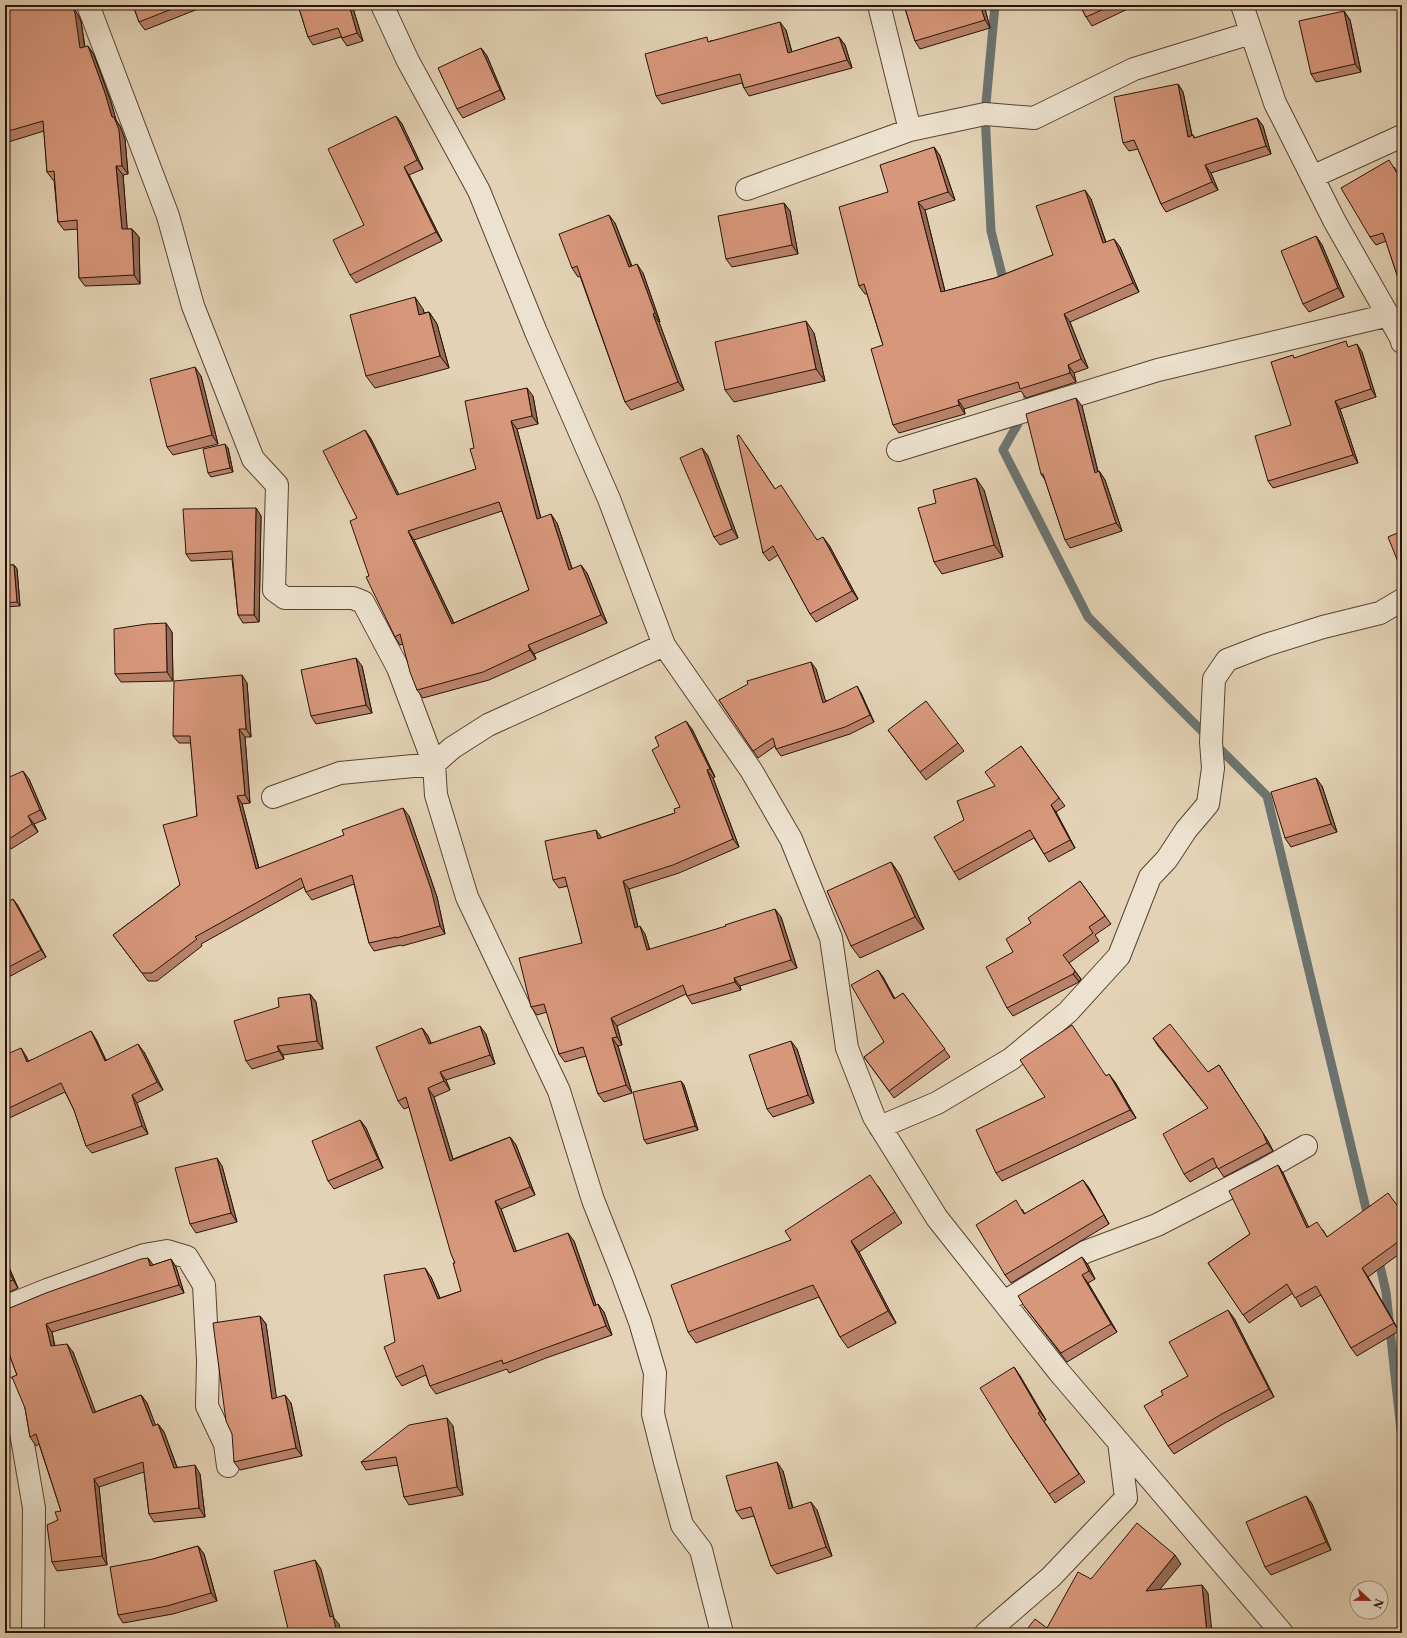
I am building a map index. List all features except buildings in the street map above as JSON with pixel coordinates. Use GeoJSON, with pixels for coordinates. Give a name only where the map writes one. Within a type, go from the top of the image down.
{"type":"FeatureCollection","features":[{"type":"Feature","properties":{"kind":"street"},"geometry":{"type":"LineString","coordinates":[[88,5],[168,216],[195,313],[253,459],[277,485],[274,590],[285,598],[353,598],[363,602],[398,668],[434,764],[436,795],[467,897],[559,1092],[593,1200],[640,1322],[655,1373],[652,1414],[682,1525],[701,1550],[722,1633]]}},
{"type":"Feature","properties":{"kind":"street"},"geometry":{"type":"LineString","coordinates":[[382,5],[408,61],[479,191],[536,332],[609,499],[664,644],[751,770],[791,839],[831,938],[847,1048],[874,1117],[937,1218],[1059,1372],[1282,1633]]}},
{"type":"Feature","properties":{"kind":"street"},"geometry":{"type":"LineString","coordinates":[[879,5],[910,130]]}},
{"type":"Feature","properties":{"kind":"street"},"geometry":{"type":"LineString","coordinates":[[1242,5],[1275,103],[1312,177],[1402,342]]}},
{"type":"Feature","properties":{"kind":"street"},"geometry":{"type":"LineString","coordinates":[[747,189],[910,130],[985,114],[1034,118],[1134,69],[1251,33]]}},
{"type":"Feature","properties":{"kind":"street"},"geometry":{"type":"LineString","coordinates":[[1312,177],[1402,136]]}},
{"type":"Feature","properties":{"kind":"street"},"geometry":{"type":"LineString","coordinates":[[898,450],[1158,370],[1389,316]]}},
{"type":"Feature","properties":{"kind":"street"},"geometry":{"type":"LineString","coordinates":[[880,1127],[937,1103],[1011,1058],[1068,1012],[1119,956],[1150,877],[1167,860],[1186,830],[1208,804],[1213,768],[1211,742],[1214,679],[1227,660],[1266,645],[1323,627],[1380,613],[1402,600]]}},
{"type":"Feature","properties":{"kind":"street"},"geometry":{"type":"LineString","coordinates":[[273,797],[340,773],[434,764],[452,748],[488,725],[664,644]]}},
{"type":"Feature","properties":{"kind":"street"},"geometry":{"type":"LineString","coordinates":[[1004,1302],[1085,1252],[1157,1225],[1264,1170],[1306,1146]]}},
{"type":"Feature","properties":{"kind":"street"},"geometry":{"type":"LineString","coordinates":[[5,1307],[47,1290],[144,1255],[167,1251],[187,1257],[204,1285],[208,1361],[207,1406],[225,1444],[228,1466]]}},
{"type":"Feature","properties":{"kind":"street"},"geometry":{"type":"LineString","coordinates":[[5,1387],[19,1421],[34,1508],[33,1633]]}},
{"type":"Feature","properties":{"kind":"street"},"geometry":{"type":"LineString","coordinates":[[986,1633],[1051,1577],[1126,1498],[1119,1442]]}},
{"type":"Feature","properties":{"kind":"waterway"},"geometry":{"type":"LineString","coordinates":[[995,5],[985,114],[991,231],[1005,287]]}},
{"type":"Feature","properties":{"kind":"waterway"},"geometry":{"type":"LineString","coordinates":[[1026,386],[1029,404],[1003,450],[1088,617],[1267,796],[1369,1221]]}},
{"type":"Feature","properties":{"kind":"waterway"},"geometry":{"type":"LineString","coordinates":[[1378,1257],[1386,1292],[1402,1440]]}}]}
